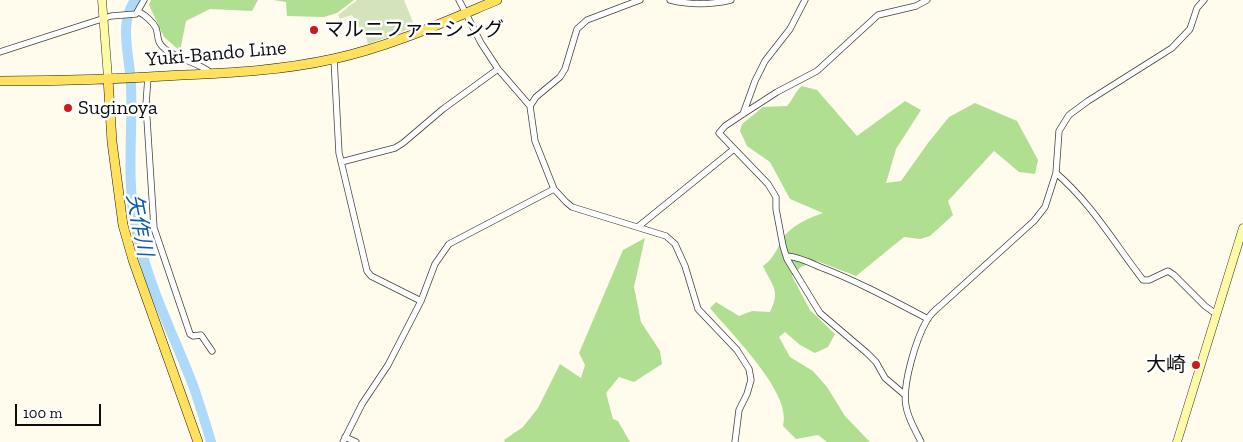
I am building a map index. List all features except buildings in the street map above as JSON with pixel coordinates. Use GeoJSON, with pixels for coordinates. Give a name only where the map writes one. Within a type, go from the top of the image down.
{"type":"FeatureCollection","features":[{"type":"Feature","properties":{"kind":"main road","name":"Yuki-Bando Line"},"geometry":{"type":"LineString","coordinates":[[0,81],[145,78],[275,69],[334,58],[380,45],[497,0]]}},
{"type":"Feature","properties":{"kind":"main road"},"geometry":{"type":"LineString","coordinates":[[108,78],[112,142],[123,225],[132,260],[198,442]]}},
{"type":"Feature","properties":{"kind":"street"},"geometry":{"type":"LineString","coordinates":[[102,0],[105,18],[108,78]]}},
{"type":"Feature","properties":{"kind":"street"},"geometry":{"type":"LineString","coordinates":[[136,13],[144,0]]}},
{"type":"Feature","properties":{"kind":"street"},"geometry":{"type":"LineString","coordinates":[[459,0],[464,13],[498,69],[530,106],[536,141],[554,189],[572,207],[639,226],[666,236],[676,244],[698,309],[737,350],[749,369],[752,380],[739,410],[735,442]]}},
{"type":"Feature","properties":{"kind":"street"},"geometry":{"type":"LineString","coordinates":[[530,106],[536,97],[560,77],[565,69],[577,28],[587,20],[640,0]]}},
{"type":"Feature","properties":{"kind":"street"},"geometry":{"type":"LineString","coordinates":[[670,0],[687,4],[720,3],[731,0]]}},
{"type":"Feature","properties":{"kind":"street"},"geometry":{"type":"LineString","coordinates":[[743,114],[755,81],[765,61],[790,29],[805,0]]}},
{"type":"Feature","properties":{"kind":"street"},"geometry":{"type":"LineString","coordinates":[[905,395],[885,378],[876,362],[867,353],[820,313],[787,259],[776,209],[776,197],[768,184],[719,133],[743,114],[817,71],[878,15],[916,6],[927,0]]}},
{"type":"Feature","properties":{"kind":"street"},"geometry":{"type":"LineString","coordinates":[[921,442],[906,407],[905,395],[908,372],[918,339],[928,319],[946,300],[1034,221],[1045,207],[1056,173],[1059,131],[1069,115],[1172,48],[1190,29],[1197,8],[1204,0]]}},
{"type":"Feature","properties":{"kind":"street"},"geometry":{"type":"LineString","coordinates":[[0,52],[105,18],[136,13],[145,15],[156,28],[157,39],[165,49],[182,59],[204,68],[211,74]]}},
{"type":"Feature","properties":{"kind":"street"},"geometry":{"type":"LineString","coordinates":[[334,58],[338,146],[367,271],[371,276],[422,301]]}},
{"type":"Feature","properties":{"kind":"street"},"geometry":{"type":"LineString","coordinates":[[341,162],[395,148],[403,144],[443,109],[498,69]]}},
{"type":"Feature","properties":{"kind":"street"},"geometry":{"type":"LineString","coordinates":[[145,78],[154,233],[190,334],[192,336],[201,335],[212,351]]}},
{"type":"Feature","properties":{"kind":"street"},"geometry":{"type":"LineString","coordinates":[[639,226],[734,149]]}},
{"type":"Feature","properties":{"kind":"street"},"geometry":{"type":"LineString","coordinates":[[1056,173],[1090,209],[1143,280],[1150,280],[1168,271],[1174,274],[1205,306],[1216,314]]}},
{"type":"Feature","properties":{"kind":"street"},"geometry":{"type":"LineString","coordinates":[[356,442],[344,440],[368,395],[388,365],[422,301],[436,264],[449,244],[554,189]]}},
{"type":"Feature","properties":{"kind":"street"},"geometry":{"type":"LineString","coordinates":[[1177,442],[1243,228]]}},
{"type":"Feature","properties":{"kind":"street"},"geometry":{"type":"LineString","coordinates":[[787,256],[834,271],[928,319]]}},
{"type":"Feature","properties":{"kind":"green space"},"geometry":{"type":"Polygon","coordinates":[[[151,0],[258,0],[252,11],[210,9],[186,21],[180,51],[164,37],[149,5],[151,0]]]}},
{"type":"Feature","properties":{"kind":"green space"},"geometry":{"type":"Polygon","coordinates":[[[273,0],[354,0],[337,13],[324,17],[287,16],[286,2],[273,0]]]}},
{"type":"Feature","properties":{"kind":"green space"},"geometry":{"type":"Polygon","coordinates":[[[357,0],[404,0],[415,27],[368,44],[366,37],[352,15],[340,19],[338,15],[357,0]]]}},
{"type":"Feature","properties":{"kind":"green space"},"geometry":{"type":"Polygon","coordinates":[[[802,86],[817,90],[857,136],[905,101],[921,110],[896,149],[886,183],[901,181],[949,117],[975,103],[1017,121],[1038,160],[1035,174],[1019,172],[994,151],[948,201],[953,215],[930,236],[920,239],[904,237],[856,276],[817,261],[801,267],[792,276],[810,310],[835,334],[828,347],[815,353],[800,345],[785,332],[779,337],[790,357],[813,371],[827,387],[845,416],[870,442],[827,442],[818,435],[796,439],[783,426],[784,412],[779,397],[770,381],[745,348],[710,308],[716,302],[739,316],[752,311],[770,312],[775,293],[763,266],[771,259],[790,230],[803,221],[823,213],[790,199],[770,162],[747,146],[740,131],[742,124],[763,107],[787,106],[802,86]]]}},
{"type":"Feature","properties":{"kind":"green space"},"geometry":{"type":"Polygon","coordinates":[[[645,238],[634,287],[641,322],[660,351],[662,364],[634,382],[619,377],[606,393],[613,419],[618,421],[630,442],[505,442],[504,440],[523,427],[538,408],[560,364],[581,378],[585,365],[579,353],[623,250],[645,238]]]}},
{"type":"Feature","properties":{"kind":"waterway","name":"矢作川"},"geometry":{"type":"LineString","coordinates":[[135,0],[127,20],[126,41],[131,85],[131,192],[136,228],[154,289],[194,388],[211,442]]}},
{"type":"Feature","properties":{"kind":"place","name":"マルニファニシング"},"geometry":{"type":"Point","coordinates":[314,30]}},
{"type":"Feature","properties":{"kind":"place","name":"Suginoya"},"geometry":{"type":"Point","coordinates":[68,108]}},
{"type":"Feature","properties":{"kind":"place","name":"大崎"},"geometry":{"type":"Point","coordinates":[1196,365]}}]}
